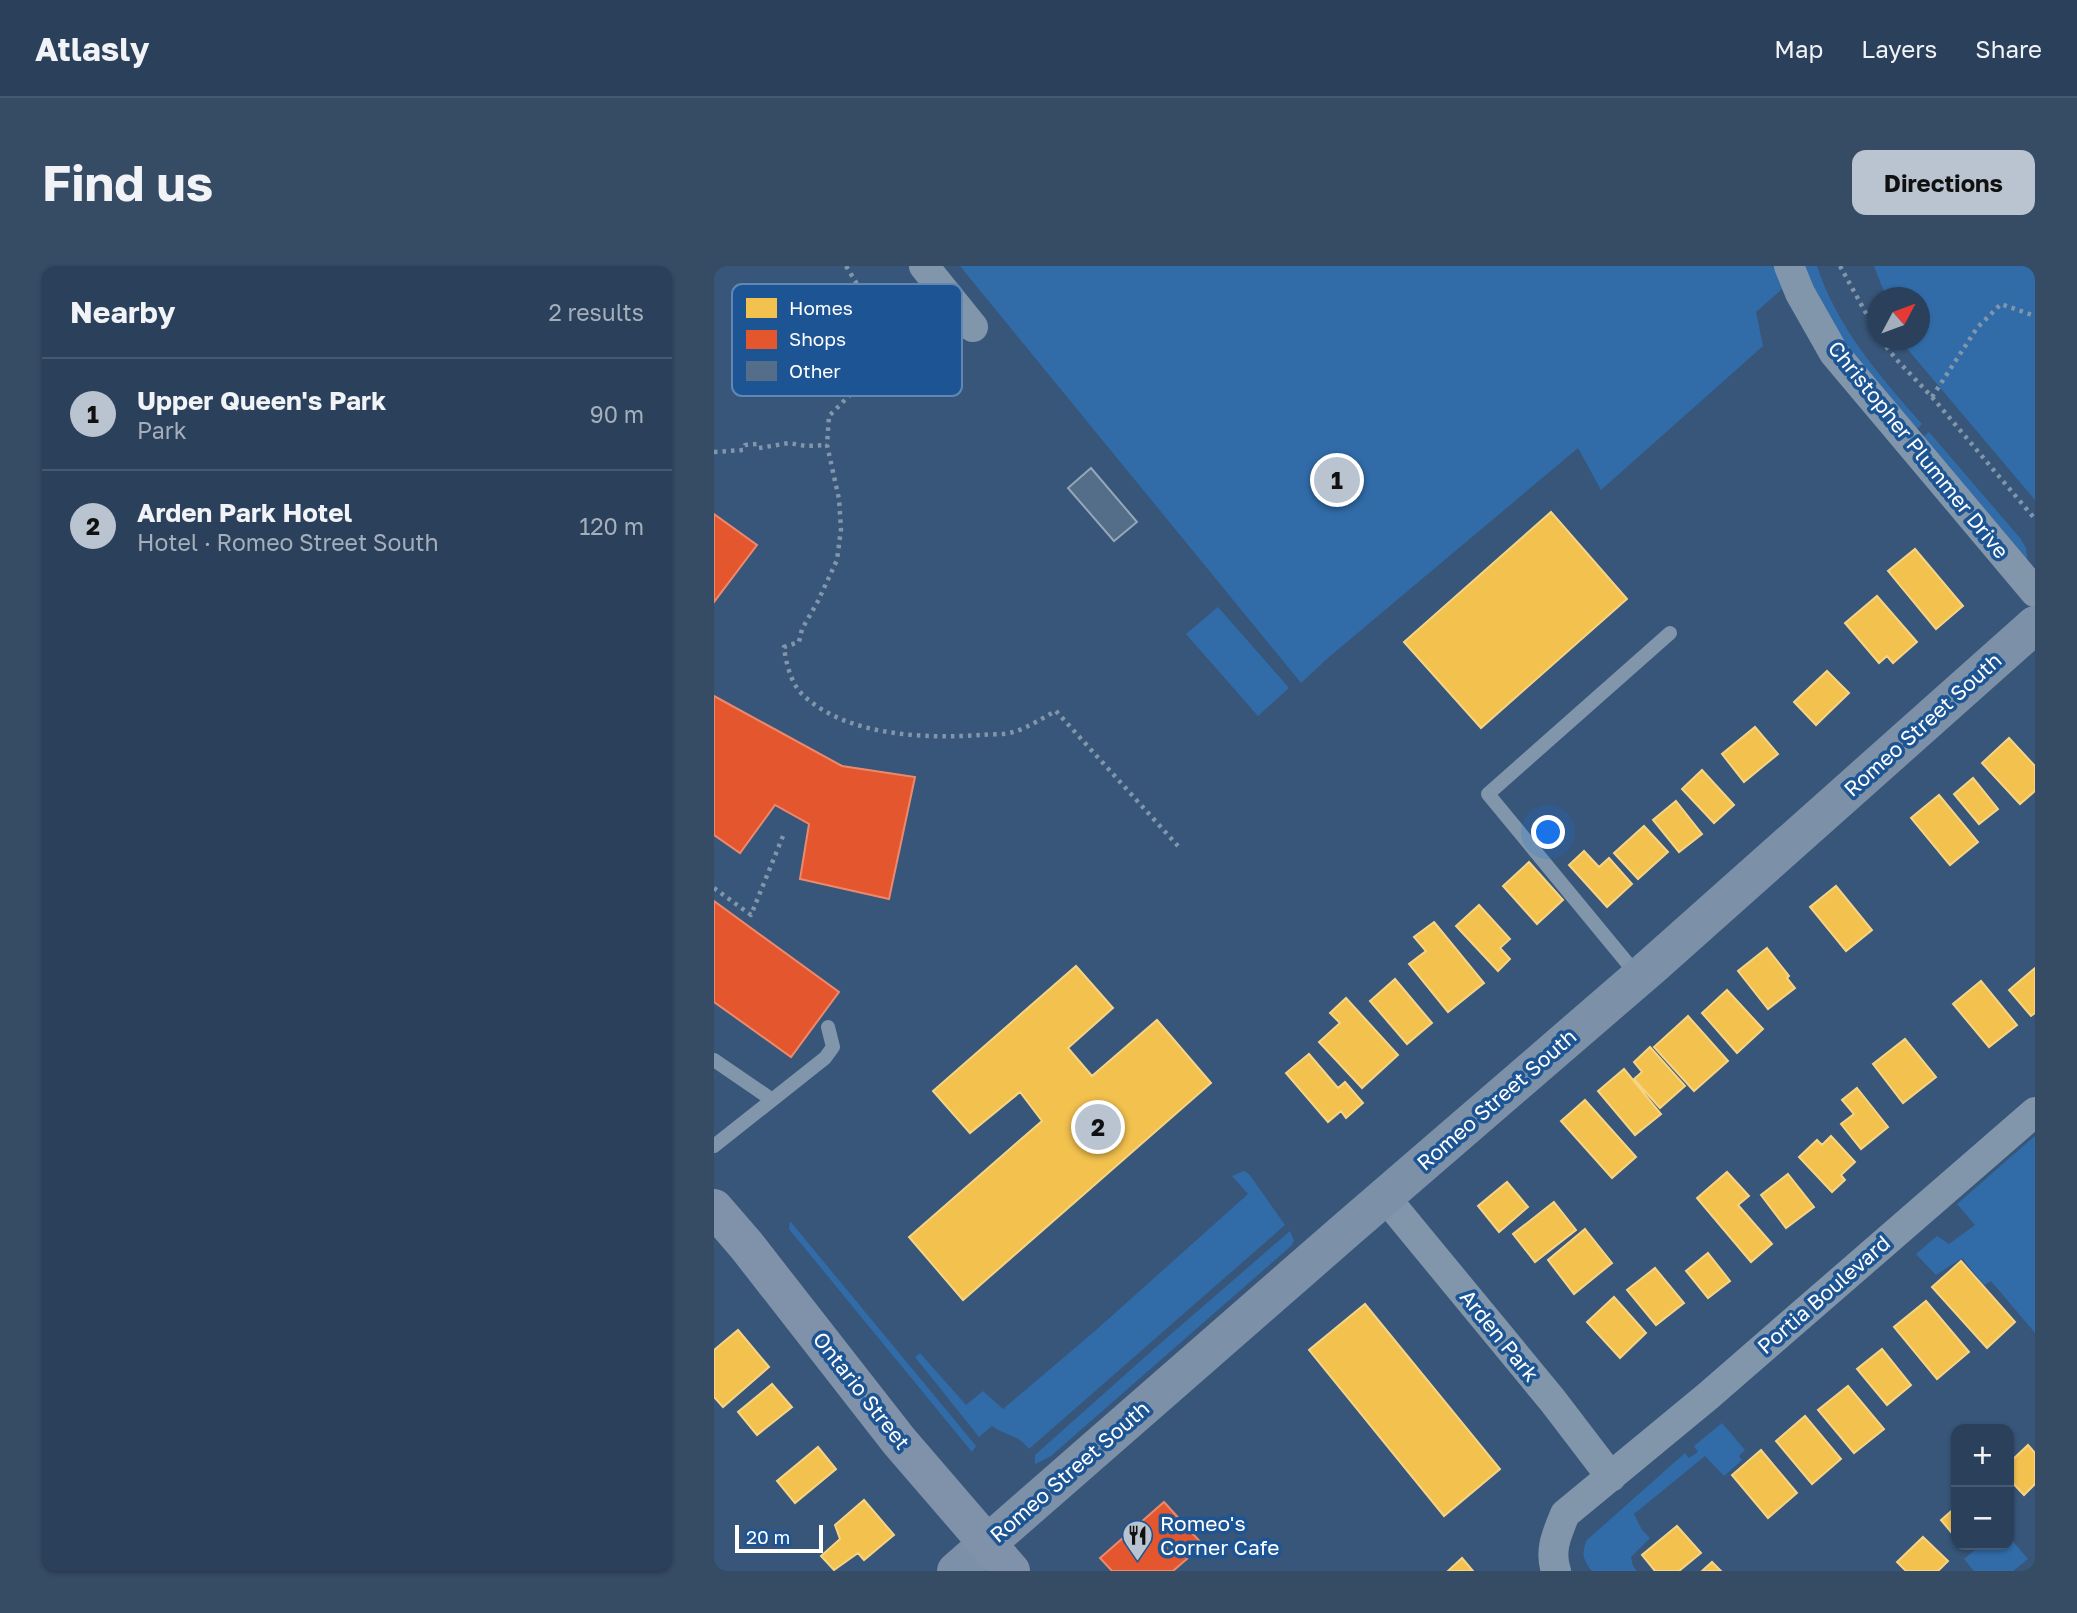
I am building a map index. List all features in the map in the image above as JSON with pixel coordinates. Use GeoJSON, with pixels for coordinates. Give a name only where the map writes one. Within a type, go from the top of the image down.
{"type":"FeatureCollection","features":[{"type":"Feature","properties":{"kind":"main road","name":"Romeo Street South"},"geometry":{"type":"LineString","coordinates":[[956,1571],[999,1557],[1385,1197],[1639,977],[2035,625]]}},
{"type":"Feature","properties":{"kind":"main road","name":"Ontario Street"},"geometry":{"type":"LineString","coordinates":[[714,1208],[899,1441],[999,1557]]}},
{"type":"Feature","properties":{"kind":"street"},"geometry":{"type":"LineString","coordinates":[[924,266],[938,284]]}},
{"type":"Feature","properties":{"kind":"street","name":"Christopher Plummer Drive"},"geometry":{"type":"LineString","coordinates":[[1789,266],[1800,293],[1834,353],[2035,592]]}},
{"type":"Feature","properties":{"kind":"street"},"geometry":{"type":"LineString","coordinates":[[962,313],[973,327]]}},
{"type":"Feature","properties":{"kind":"street","name":"Portia Boulevard"},"geometry":{"type":"LineString","coordinates":[[1556,1571],[1552,1557],[1555,1539],[1565,1514],[1709,1396],[2035,1112]]}},
{"type":"Feature","properties":{"kind":"street","name":"Arden Park"},"geometry":{"type":"LineString","coordinates":[[1385,1197],[1553,1401],[1611,1477]]}},
{"type":"Feature","properties":{"kind":"lane"},"geometry":{"type":"LineString","coordinates":[[1639,977],[1488,794],[1670,633]]}},
{"type":"Feature","properties":{"kind":"lane"},"geometry":{"type":"LineString","coordinates":[[714,1146],[825,1058],[833,1047],[828,1027]]}},
{"type":"Feature","properties":{"kind":"lane"},"geometry":{"type":"LineString","coordinates":[[714,1059],[771,1099]]}},
{"type":"Feature","properties":{"kind":"path"},"geometry":{"type":"LineString","coordinates":[[846,266],[858,284]]}},
{"type":"Feature","properties":{"kind":"path"},"geometry":{"type":"LineString","coordinates":[[1840,266],[1867,315]]}},
{"type":"Feature","properties":{"kind":"path"},"geometry":{"type":"LineString","coordinates":[[2033,266],[2035,273]]}},
{"type":"Feature","properties":{"kind":"path"},"geometry":{"type":"LineString","coordinates":[[1932,397],[1977,328],[2001,304],[2035,316]]}},
{"type":"Feature","properties":{"kind":"path"},"geometry":{"type":"LineString","coordinates":[[1889,350],[2035,519]]}},
{"type":"Feature","properties":{"kind":"path"},"geometry":{"type":"LineString","coordinates":[[847,396],[829,416],[827,444],[839,499],[841,529],[837,560],[802,629],[799,642],[784,647],[786,664],[800,693],[822,710],[850,722],[906,735],[1012,733],[1056,711],[1178,846]]}},
{"type":"Feature","properties":{"kind":"path"},"geometry":{"type":"LineString","coordinates":[[714,452],[743,450],[746,445],[757,444],[759,448],[789,443],[806,446],[827,444]]}},
{"type":"Feature","properties":{"kind":"path"},"geometry":{"type":"LineString","coordinates":[[714,888],[751,915],[783,836]]}},
{"type":"Feature","properties":{"kind":"shaded area"},"geometry":{"type":"Polygon","coordinates":[[[960,266],[1794,266],[1783,288],[1756,312],[1763,346],[1601,490],[1578,448],[1301,683],[960,266]]]}},
{"type":"Feature","properties":{"kind":"shaded area"},"geometry":{"type":"Polygon","coordinates":[[[1800,266],[1817,266],[1836,310],[1861,350],[1922,424],[1911,435],[1874,393],[1800,266]]]}},
{"type":"Feature","properties":{"kind":"shaded area"},"geometry":{"type":"Polygon","coordinates":[[[1874,266],[2035,266],[2035,500],[1908,350],[1930,350],[1930,287],[1882,287],[1874,266]]]}},
{"type":"Feature","properties":{"kind":"shaded area"},"geometry":{"type":"Polygon","coordinates":[[[1929,432],[2020,538],[2026,548],[2029,572],[1917,442],[1929,432]]]}},
{"type":"Feature","properties":{"kind":"shaded area"},"geometry":{"type":"Polygon","coordinates":[[[1218,607],[1289,688],[1258,716],[1186,634],[1218,607]]]}},
{"type":"Feature","properties":{"kind":"shaded area"},"geometry":{"type":"Polygon","coordinates":[[[2035,1136],[2035,1333],[1991,1281],[1984,1285],[1962,1258],[1936,1275],[1916,1254],[1937,1236],[1949,1244],[1975,1225],[1957,1204],[2035,1136]]]}},
{"type":"Feature","properties":{"kind":"shaded area"},"geometry":{"type":"Polygon","coordinates":[[[1244,1171],[1249,1174],[1285,1225],[1029,1449],[1021,1440],[992,1426],[979,1437],[915,1357],[920,1353],[966,1405],[983,1391],[1003,1409],[1248,1194],[1232,1176],[1244,1171]]]}},
{"type":"Feature","properties":{"kind":"shaded area"},"geometry":{"type":"Polygon","coordinates":[[[790,1221],[976,1446],[972,1452],[789,1229],[790,1221]]]}},
{"type":"Feature","properties":{"kind":"shaded area"},"geometry":{"type":"Polygon","coordinates":[[[1290,1231],[1294,1241],[1291,1246],[1051,1456],[1035,1464],[1035,1455],[1290,1231]]]}},
{"type":"Feature","properties":{"kind":"shaded area"},"geometry":{"type":"Polygon","coordinates":[[[1722,1423],[1745,1450],[1739,1456],[1742,1460],[1724,1476],[1705,1456],[1634,1514],[1642,1530],[1650,1538],[1631,1557],[1637,1571],[1592,1571],[1584,1556],[1587,1540],[1685,1453],[1689,1458],[1698,1452],[1694,1446],[1722,1423]]]}},
{"type":"Feature","properties":{"kind":"shaded area"},"geometry":{"type":"Polygon","coordinates":[[[2014,1543],[2028,1559],[2013,1571],[1974,1571],[1964,1559],[1975,1550],[2014,1550],[2014,1543]]]}},
{"type":"Feature","properties":{"kind":"building: Homes"},"geometry":{"type":"Polygon","coordinates":[[[1551,512],[1627,599],[1481,728],[1404,642],[1551,512]]]}},
{"type":"Feature","properties":{"kind":"building: Homes"},"geometry":{"type":"Polygon","coordinates":[[[1915,549],[1963,606],[1936,629],[1888,571],[1915,549]]]}},
{"type":"Feature","properties":{"kind":"building: Homes"},"geometry":{"type":"Polygon","coordinates":[[[1877,596],[1917,642],[1893,663],[1887,656],[1879,663],[1845,623],[1877,596]]]}},
{"type":"Feature","properties":{"kind":"building: Homes"},"geometry":{"type":"Polygon","coordinates":[[[1827,671],[1849,693],[1816,725],[1794,702],[1827,671]]]}},
{"type":"Feature","properties":{"kind":"building: Homes"},"geometry":{"type":"Polygon","coordinates":[[[1755,727],[1778,754],[1744,782],[1722,754],[1755,727]]]}},
{"type":"Feature","properties":{"kind":"building: Homes"},"geometry":{"type":"Polygon","coordinates":[[[2009,738],[2035,766],[2035,791],[2020,804],[1982,763],[2009,738]]]}},
{"type":"Feature","properties":{"kind":"building: Homes"},"geometry":{"type":"Polygon","coordinates":[[[1702,770],[1734,805],[1714,823],[1682,789],[1702,770]]]}},
{"type":"Feature","properties":{"kind":"building: Homes"},"geometry":{"type":"Polygon","coordinates":[[[1973,778],[1998,809],[1979,824],[1954,794],[1973,778]]]}},
{"type":"Feature","properties":{"kind":"building: Homes"},"geometry":{"type":"Polygon","coordinates":[[[1939,795],[1978,842],[1950,865],[1911,818],[1939,795]]]}},
{"type":"Feature","properties":{"kind":"building: Homes"},"geometry":{"type":"Polygon","coordinates":[[[1676,801],[1702,834],[1679,852],[1653,820],[1676,801]]]}},
{"type":"Feature","properties":{"kind":"building: Homes"},"geometry":{"type":"Polygon","coordinates":[[[1644,826],[1668,852],[1638,879],[1614,853],[1644,826]]]}},
{"type":"Feature","properties":{"kind":"building: Homes"},"geometry":{"type":"Polygon","coordinates":[[[1584,851],[1599,867],[1609,858],[1632,884],[1607,907],[1569,865],[1584,851]]]}},
{"type":"Feature","properties":{"kind":"building: Homes"},"geometry":{"type":"Polygon","coordinates":[[[1529,862],[1563,900],[1537,924],[1503,886],[1529,862]]]}},
{"type":"Feature","properties":{"kind":"building: Homes"},"geometry":{"type":"Polygon","coordinates":[[[1836,886],[1872,930],[1846,951],[1810,907],[1836,886]]]}},
{"type":"Feature","properties":{"kind":"building: Homes"},"geometry":{"type":"Polygon","coordinates":[[[1479,905],[1510,939],[1500,948],[1510,959],[1498,971],[1456,926],[1479,905]]]}},
{"type":"Feature","properties":{"kind":"building: Homes"},"geometry":{"type":"Polygon","coordinates":[[[1434,922],[1484,983],[1448,1012],[1409,964],[1426,951],[1414,937],[1434,922]]]}},
{"type":"Feature","properties":{"kind":"building: Homes"},"geometry":{"type":"Polygon","coordinates":[[[1767,948],[1795,988],[1768,1009],[1738,971],[1767,948]]]}},
{"type":"Feature","properties":{"kind":"building: Homes"},"geometry":{"type":"Polygon","coordinates":[[[1076,966],[1113,1008],[1068,1048],[1092,1076],[1157,1020],[1211,1083],[963,1300],[909,1237],[1042,1121],[1020,1092],[970,1133],[933,1091],[1076,966]]]}},
{"type":"Feature","properties":{"kind":"building: Homes"},"geometry":{"type":"Polygon","coordinates":[[[2035,968],[2035,1013],[2031,1016],[2009,990],[2035,968]]]}},
{"type":"Feature","properties":{"kind":"building: Homes"},"geometry":{"type":"Polygon","coordinates":[[[1395,979],[1432,1023],[1407,1044],[1370,1001],[1395,979]]]}},
{"type":"Feature","properties":{"kind":"building: Homes"},"geometry":{"type":"Polygon","coordinates":[[[1981,981],[2017,1025],[1989,1047],[1953,1004],[1981,981]]]}},
{"type":"Feature","properties":{"kind":"building: Homes"},"geometry":{"type":"Polygon","coordinates":[[[1727,990],[1763,1029],[1737,1053],[1702,1013],[1727,990]]]}},
{"type":"Feature","properties":{"kind":"building: Homes"},"geometry":{"type":"Polygon","coordinates":[[[1346,998],[1398,1055],[1362,1088],[1319,1042],[1340,1023],[1330,1013],[1346,998]]]}},
{"type":"Feature","properties":{"kind":"building: Homes"},"geometry":{"type":"Polygon","coordinates":[[[1688,1016],[1728,1061],[1694,1091],[1654,1047],[1688,1016]]]}},
{"type":"Feature","properties":{"kind":"building: Homes"},"geometry":{"type":"Polygon","coordinates":[[[1905,1039],[1936,1077],[1903,1103],[1873,1064],[1905,1039]]]}},
{"type":"Feature","properties":{"kind":"building: Homes"},"geometry":{"type":"Polygon","coordinates":[[[1650,1047],[1685,1086],[1660,1108],[1634,1079],[1642,1072],[1634,1062],[1650,1047]]]}},
{"type":"Feature","properties":{"kind":"building: Homes"},"geometry":{"type":"Polygon","coordinates":[[[1309,1054],[1338,1088],[1345,1082],[1363,1103],[1346,1118],[1341,1111],[1328,1122],[1286,1073],[1309,1054]]]}},
{"type":"Feature","properties":{"kind":"building: Homes"},"geometry":{"type":"Polygon","coordinates":[[[1624,1069],[1661,1114],[1635,1135],[1598,1091],[1624,1069]]]}},
{"type":"Feature","properties":{"kind":"building: Homes"},"geometry":{"type":"Polygon","coordinates":[[[1857,1088],[1888,1127],[1861,1149],[1841,1124],[1854,1114],[1842,1100],[1857,1088]]]}},
{"type":"Feature","properties":{"kind":"building: Homes"},"geometry":{"type":"Polygon","coordinates":[[[1585,1100],[1636,1157],[1612,1178],[1561,1121],[1585,1100]]]}},
{"type":"Feature","properties":{"kind":"building: Homes"},"geometry":{"type":"Polygon","coordinates":[[[1831,1136],[1855,1162],[1841,1175],[1845,1180],[1832,1192],[1799,1157],[1817,1140],[1822,1145],[1831,1136]]]}},
{"type":"Feature","properties":{"kind":"building: Homes"},"geometry":{"type":"Polygon","coordinates":[[[1727,1172],[1749,1196],[1738,1205],[1772,1244],[1751,1262],[1697,1198],[1727,1172]]]}},
{"type":"Feature","properties":{"kind":"building: Homes"},"geometry":{"type":"Polygon","coordinates":[[[1788,1174],[1814,1207],[1786,1228],[1761,1195],[1788,1174]]]}},
{"type":"Feature","properties":{"kind":"building: Homes"},"geometry":{"type":"Polygon","coordinates":[[[1507,1182],[1528,1207],[1499,1232],[1478,1206],[1507,1182]]]}},
{"type":"Feature","properties":{"kind":"building: Homes"},"geometry":{"type":"Polygon","coordinates":[[[1554,1202],[1576,1230],[1535,1262],[1513,1234],[1554,1202]]]}},
{"type":"Feature","properties":{"kind":"building: Homes"},"geometry":{"type":"Polygon","coordinates":[[[1585,1229],[1612,1263],[1574,1294],[1548,1260],[1585,1229]]]}},
{"type":"Feature","properties":{"kind":"building: Homes"},"geometry":{"type":"Polygon","coordinates":[[[1708,1253],[1730,1281],[1708,1298],[1686,1271],[1708,1253]]]}},
{"type":"Feature","properties":{"kind":"building: Homes"},"geometry":{"type":"Polygon","coordinates":[[[1961,1261],[2015,1322],[1987,1348],[1932,1287],[1961,1261]]]}},
{"type":"Feature","properties":{"kind":"building: Homes"},"geometry":{"type":"Polygon","coordinates":[[[1655,1268],[1684,1303],[1656,1325],[1627,1290],[1655,1268]]]}},
{"type":"Feature","properties":{"kind":"building: Homes"},"geometry":{"type":"Polygon","coordinates":[[[1614,1297],[1646,1333],[1620,1358],[1587,1322],[1614,1297]]]}},
{"type":"Feature","properties":{"kind":"building: Homes"},"geometry":{"type":"Polygon","coordinates":[[[1926,1301],[1969,1352],[1937,1379],[1894,1327],[1926,1301]]]}},
{"type":"Feature","properties":{"kind":"building: Homes"},"geometry":{"type":"Polygon","coordinates":[[[1365,1304],[1500,1469],[1444,1516],[1309,1350],[1365,1304]]]}},
{"type":"Feature","properties":{"kind":"building: Homes"},"geometry":{"type":"Polygon","coordinates":[[[738,1330],[769,1367],[723,1407],[714,1397],[714,1350],[738,1330]]]}},
{"type":"Feature","properties":{"kind":"building: Homes"},"geometry":{"type":"Polygon","coordinates":[[[1882,1349],[1911,1385],[1887,1405],[1857,1369],[1882,1349]]]}},
{"type":"Feature","properties":{"kind":"building: Homes"},"geometry":{"type":"Polygon","coordinates":[[[772,1384],[792,1407],[757,1435],[738,1412],[772,1384]]]}},
{"type":"Feature","properties":{"kind":"building: Homes"},"geometry":{"type":"Polygon","coordinates":[[[1848,1386],[1884,1429],[1854,1453],[1818,1410],[1848,1386]]]}},
{"type":"Feature","properties":{"kind":"building: Homes"},"geometry":{"type":"Polygon","coordinates":[[[1805,1416],[1841,1459],[1812,1484],[1776,1441],[1805,1416]]]}},
{"type":"Feature","properties":{"kind":"building: Homes"},"geometry":{"type":"Polygon","coordinates":[[[2028,1445],[2035,1453],[2035,1484],[2024,1495],[2014,1484],[2014,1458],[2028,1445]]]}},
{"type":"Feature","properties":{"kind":"building: Homes"},"geometry":{"type":"Polygon","coordinates":[[[818,1447],[836,1469],[795,1503],[777,1481],[818,1447]]]}},
{"type":"Feature","properties":{"kind":"building: Homes"},"geometry":{"type":"Polygon","coordinates":[[[1761,1450],[1797,1493],[1768,1518],[1732,1475],[1761,1450]]]}},
{"type":"Feature","properties":{"kind":"building: Homes"},"geometry":{"type":"Polygon","coordinates":[[[864,1500],[894,1535],[864,1560],[858,1553],[834,1570],[821,1556],[840,1539],[835,1525],[864,1500]]]}},
{"type":"Feature","properties":{"kind":"building: Homes"},"geometry":{"type":"Polygon","coordinates":[[[1951,1511],[1951,1532],[1941,1520],[1951,1511]]]}},
{"type":"Feature","properties":{"kind":"building: Homes"},"geometry":{"type":"Polygon","coordinates":[[[1677,1526],[1701,1553],[1679,1571],[1655,1571],[1642,1555],[1677,1526]]]}},
{"type":"Feature","properties":{"kind":"building: Homes"},"geometry":{"type":"Polygon","coordinates":[[[1923,1537],[1948,1561],[1938,1571],[1906,1571],[1897,1562],[1923,1537]]]}},
{"type":"Feature","properties":{"kind":"building: Homes"},"geometry":{"type":"Polygon","coordinates":[[[1462,1558],[1473,1571],[1448,1571],[1462,1558]]]}},
{"type":"Feature","properties":{"kind":"building: Homes"},"geometry":{"type":"Polygon","coordinates":[[[1712,1562],[1721,1571],[1702,1571],[1712,1562]]]}},
{"type":"Feature","properties":{"kind":"building: Shops"},"geometry":{"type":"Polygon","coordinates":[[[714,514],[757,545],[714,602],[714,514]]]}},
{"type":"Feature","properties":{"kind":"building: Shops"},"geometry":{"type":"Polygon","coordinates":[[[714,696],[842,766],[915,777],[889,899],[800,879],[809,824],[775,805],[740,853],[714,835],[714,696]]]}},
{"type":"Feature","properties":{"kind":"building: Shops"},"geometry":{"type":"Polygon","coordinates":[[[714,901],[839,992],[791,1057],[714,1002],[714,901]]]}},
{"type":"Feature","properties":{"kind":"building: Shops"},"geometry":{"type":"Polygon","coordinates":[[[1164,1502],[1203,1545],[1173,1571],[1112,1571],[1100,1558],[1164,1502]]]}},
{"type":"Feature","properties":{"kind":"building: Other"},"geometry":{"type":"Polygon","coordinates":[[[1091,468],[1137,522],[1114,541],[1068,488],[1091,468]]]}},
{"type":"Feature","properties":{"kind":"place","name":"Upper Queen's Park"},"geometry":{"type":"Point","coordinates":[1337,480]}},
{"type":"Feature","properties":{"kind":"place","name":"Arden Park Hotel"},"geometry":{"type":"Point","coordinates":[1098,1127]}},
{"type":"Feature","properties":{"kind":"place","name":"Romeo's Corner Cafe"},"geometry":{"type":"Point","coordinates":[1137,1563]}}]}
